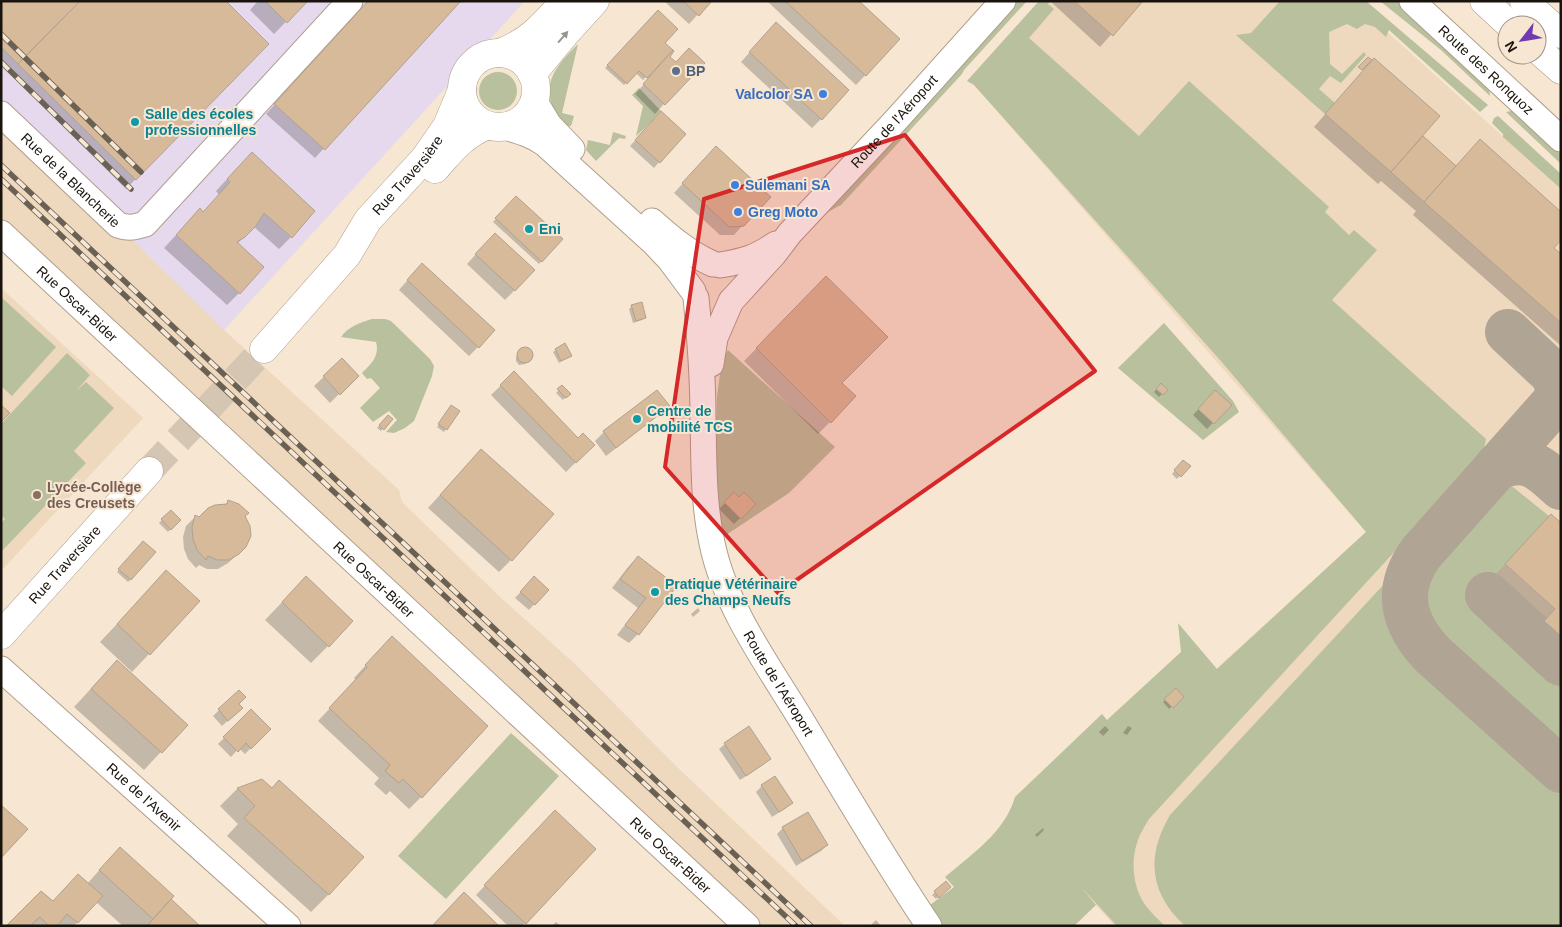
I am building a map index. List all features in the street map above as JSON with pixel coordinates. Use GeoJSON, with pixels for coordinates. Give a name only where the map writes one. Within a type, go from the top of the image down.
{"type":"FeatureCollection","features":[{"type":"Feature","properties":{"kind":"main road"},"geometry":{"type":"LineString","coordinates":[[563,2],[534,34],[516,47],[481,58],[471,66],[464,77],[462,90],[464,102],[470,113],[480,122],[496,126],[514,124],[529,112],[533,87],[565,34],[595,1]]}},
{"type":"Feature","properties":{"kind":"main road"},"geometry":{"type":"LineString","coordinates":[[1524,1],[1561,34]]}},
{"type":"Feature","properties":{"kind":"main road"},"geometry":{"type":"LineString","coordinates":[[500,53],[519,59],[527,66],[533,87]]}},
{"type":"Feature","properties":{"kind":"main road"},"geometry":{"type":"LineString","coordinates":[[1547,58],[1561,70]]}},
{"type":"Feature","properties":{"kind":"main road","name":"Rue Traversière"},"geometry":{"type":"LineString","coordinates":[[264,349],[347,255],[368,220],[412,173],[439,139],[447,126],[462,90]]}},
{"type":"Feature","properties":{"kind":"main road","name":"Rue Traversière"},"geometry":{"type":"LineString","coordinates":[[347,255],[385,226],[401,210],[454,147],[473,132],[496,126]]}},
{"type":"Feature","properties":{"kind":"main road","name":"Rue Traversière"},"geometry":{"type":"LineString","coordinates":[[1,635],[150,472]]}},
{"type":"Feature","properties":{"kind":"street","name":"Rue de la Blancherie"},"geometry":{"type":"LineString","coordinates":[[1,114],[118,225],[126,228],[146,224],[350,1]]}},
{"type":"Feature","properties":{"kind":"street","name":"Route de l'Aéroport"},"geometry":{"type":"LineString","coordinates":[[703,416],[715,338],[732,300],[774,254],[784,239],[891,126],[1003,1]]}},
{"type":"Feature","properties":{"kind":"street","name":"Route des Ronquoz"},"geometry":{"type":"LineString","coordinates":[[1412,1],[1561,138]]}},
{"type":"Feature","properties":{"kind":"street"},"geometry":{"type":"LineString","coordinates":[[496,126],[538,138],[654,243],[670,260],[700,303],[712,308],[725,306],[732,300],[736,286],[732,273],[726,268],[700,258],[684,248],[574,150],[549,125],[533,87]]}},
{"type":"Feature","properties":{"kind":"street","name":"Rue Oscar-Bider"},"geometry":{"type":"LineString","coordinates":[[1,233],[747,926]]}},
{"type":"Feature","properties":{"kind":"street","name":"Route de l'Aéroport"},"geometry":{"type":"LineString","coordinates":[[716,265],[747,260],[758,256],[784,239]]}},
{"type":"Feature","properties":{"kind":"street"},"geometry":{"type":"LineString","coordinates":[[694,295],[696,273],[701,269],[716,265]]}},
{"type":"Feature","properties":{"kind":"street","name":"Route de l'Aéroport"},"geometry":{"type":"LineString","coordinates":[[694,295],[700,338],[704,486],[712,542],[719,571],[733,605],[835,776],[929,926]]}},
{"type":"Feature","properties":{"kind":"street","name":"Rue de l'Avenir"},"geometry":{"type":"LineString","coordinates":[[1,669],[288,926]]}},
{"type":"Feature","properties":{"kind":"highlighted area"},"geometry":{"type":"Polygon","coordinates":[[[905,135],[1095,371],[778,593],[665,467],[704,199],[905,135]]]}},
{"type":"Feature","properties":{"kind":"shaded area"},"geometry":{"type":"Polygon","coordinates":[[[1,1],[525,1],[224,330],[118,225],[1,114],[1,1]]]}},
{"type":"Feature","properties":{"kind":"shaded area"},"geometry":{"type":"Polygon","coordinates":[[[1050,1],[1353,1],[1561,189],[1561,926],[1115,926],[1037,841],[1216,669],[1366,532],[974,85],[1050,1]]]}},
{"type":"Feature","properties":{"kind":"shaded area"},"geometry":{"type":"Polygon","coordinates":[[[1,114],[118,225],[224,330],[399,490],[402,502],[500,597],[575,664],[677,767],[845,926],[747,926],[1,233],[1,114]]]}},
{"type":"Feature","properties":{"kind":"shaded area","name":"Lycée-Collège des Creusets"},"geometry":{"type":"Polygon","coordinates":[[[1,288],[143,418],[1,571],[1,288]]]}},
{"type":"Feature","properties":{"kind":"green space"},"geometry":{"type":"Polygon","coordinates":[[[1016,1],[1027,1],[841,205],[824,214],[824,211],[1016,1]]]}},
{"type":"Feature","properties":{"kind":"green space"},"geometry":{"type":"Polygon","coordinates":[[[1039,1],[1050,1],[1048,4],[1054,9],[1029,38],[1139,136],[1189,81],[1329,207],[1325,212],[1349,235],[1354,230],[1377,250],[1332,300],[1486,439],[1484,449],[1397,549],[1149,819],[1139,837],[1135,850],[1135,879],[1139,894],[1144,903],[1165,926],[1117,926],[1081,887],[1096,905],[1074,926],[939,926],[926,908],[954,887],[945,877],[996,832],[1010,810],[1015,797],[1102,714],[1107,720],[1181,652],[1178,623],[1217,669],[1366,532],[1220,360],[974,85],[967,81],[1039,1]]]}},
{"type":"Feature","properties":{"kind":"green space"},"geometry":{"type":"Polygon","coordinates":[[[1280,1],[1366,1],[1488,105],[1480,112],[1389,30],[1386,37],[1375,27],[1365,24],[1357,29],[1347,24],[1329,32],[1330,64],[1342,74],[1364,52],[1366,55],[1341,83],[1330,76],[1319,89],[1335,103],[1325,114],[1236,35],[1251,33],[1280,1]]]}},
{"type":"Feature","properties":{"kind":"green space"},"geometry":{"type":"Polygon","coordinates":[[[1380,1],[1397,1],[1489,89],[1490,96],[1441,50],[1380,1]]]}},
{"type":"Feature","properties":{"kind":"green space"},"geometry":{"type":"Polygon","coordinates":[[[578,44],[562,113],[574,116],[571,126],[565,126],[551,103],[550,82],[560,63],[578,44]]]}},
{"type":"Feature","properties":{"kind":"green space"},"geometry":{"type":"Polygon","coordinates":[[[498,72],[511,78],[517,91],[511,104],[498,110],[485,104],[479,91],[485,78],[498,72]]]}},
{"type":"Feature","properties":{"kind":"green space"},"geometry":{"type":"Polygon","coordinates":[[[639,88],[661,111],[636,136],[643,106],[632,95],[639,88]]]}},
{"type":"Feature","properties":{"kind":"green space"},"geometry":{"type":"Polygon","coordinates":[[[1511,111],[1522,117],[1561,154],[1561,164],[1506,112],[1511,111]]]}},
{"type":"Feature","properties":{"kind":"green space"},"geometry":{"type":"Polygon","coordinates":[[[1498,116],[1561,174],[1561,189],[1503,137],[1503,134],[1492,123],[1494,118],[1498,116]]]}},
{"type":"Feature","properties":{"kind":"green space"},"geometry":{"type":"Polygon","coordinates":[[[613,132],[626,136],[625,139],[619,138],[596,161],[586,150],[588,140],[610,145],[613,132]]]}},
{"type":"Feature","properties":{"kind":"green space"},"geometry":{"type":"Polygon","coordinates":[[[1,297],[56,347],[12,396],[1,386],[1,297]]]}},
{"type":"Feature","properties":{"kind":"green space"},"geometry":{"type":"Polygon","coordinates":[[[372,319],[391,321],[430,359],[434,366],[432,376],[414,421],[394,433],[386,432],[397,420],[389,411],[373,422],[360,408],[380,388],[371,378],[367,379],[362,373],[376,356],[376,342],[341,337],[354,326],[372,319]]]}},
{"type":"Feature","properties":{"kind":"green space"},"geometry":{"type":"Polygon","coordinates":[[[1164,323],[1233,401],[1239,412],[1203,440],[1118,368],[1164,323]]]}},
{"type":"Feature","properties":{"kind":"green space"},"geometry":{"type":"Polygon","coordinates":[[[728,350],[835,447],[789,493],[723,537],[715,469],[717,396],[722,360],[728,350]]]}},
{"type":"Feature","properties":{"kind":"green space"},"geometry":{"type":"Polygon","coordinates":[[[67,353],[90,375],[76,391],[86,382],[114,408],[74,451],[86,463],[1,552],[1,523],[5,519],[1,515],[1,424],[67,353]]]}},
{"type":"Feature","properties":{"kind":"green space"},"geometry":{"type":"Polygon","coordinates":[[[1509,484],[1549,516],[1475,599],[1561,679],[1561,753],[1439,642],[1425,610],[1424,595],[1431,571],[1509,484]]]}},
{"type":"Feature","properties":{"kind":"green space"},"geometry":{"type":"Polygon","coordinates":[[[1386,582],[1385,598],[1387,613],[1391,627],[1399,641],[1561,787],[1561,926],[1185,926],[1164,900],[1155,874],[1157,845],[1170,815],[1386,582]]]}},
{"type":"Feature","properties":{"kind":"green space"},"geometry":{"type":"Polygon","coordinates":[[[511,733],[559,776],[446,899],[398,856],[511,733]]]}},
{"type":"Feature","properties":{"kind":"building"},"geometry":{"type":"Polygon","coordinates":[[[1,1],[80,1],[18,64],[1,47],[1,1]]]}},
{"type":"Feature","properties":{"kind":"building","name":"Salle des écoles professionnelles"},"geometry":{"type":"Polygon","coordinates":[[[80,1],[226,1],[269,44],[136,180],[18,64],[80,1]]]}},
{"type":"Feature","properties":{"kind":"building"},"geometry":{"type":"Polygon","coordinates":[[[265,1],[308,1],[287,23],[265,1]]]}},
{"type":"Feature","properties":{"kind":"building"},"geometry":{"type":"Polygon","coordinates":[[[368,1],[461,1],[325,150],[274,104],[368,1]]]}},
{"type":"Feature","properties":{"kind":"building"},"geometry":{"type":"Polygon","coordinates":[[[683,1],[712,1],[699,16],[683,1]]]}},
{"type":"Feature","properties":{"kind":"building"},"geometry":{"type":"Polygon","coordinates":[[[785,1],[859,1],[900,39],[866,76],[785,1]]]}},
{"type":"Feature","properties":{"kind":"building"},"geometry":{"type":"Polygon","coordinates":[[[1074,1],[1143,1],[1113,36],[1074,1]]]}},
{"type":"Feature","properties":{"kind":"building"},"geometry":{"type":"Polygon","coordinates":[[[658,10],[678,29],[665,43],[673,50],[647,78],[639,71],[627,84],[607,65],[658,10]]]}},
{"type":"Feature","properties":{"kind":"building"},"geometry":{"type":"Polygon","coordinates":[[[776,22],[849,90],[822,120],[749,52],[776,22]]]}},
{"type":"Feature","properties":{"kind":"building","name":"BP"},"geometry":{"type":"Polygon","coordinates":[[[689,48],[705,63],[665,105],[643,84],[673,50],[670,57],[676,62],[689,48]]]}},
{"type":"Feature","properties":{"kind":"building"},"geometry":{"type":"Polygon","coordinates":[[[1368,57],[1372,60],[1362,70],[1358,67],[1368,57]]]}},
{"type":"Feature","properties":{"kind":"building"},"geometry":{"type":"Polygon","coordinates":[[[1374,58],[1440,116],[1391,172],[1325,114],[1374,58]]]}},
{"type":"Feature","properties":{"kind":"building"},"geometry":{"type":"Polygon","coordinates":[[[661,111],[686,134],[660,163],[635,140],[661,111]]]}},
{"type":"Feature","properties":{"kind":"building"},"geometry":{"type":"Polygon","coordinates":[[[1423,136],[1456,166],[1424,202],[1391,172],[1423,136]]]}},
{"type":"Feature","properties":{"kind":"building"},"geometry":{"type":"Polygon","coordinates":[[[1480,139],[1561,212],[1561,240],[1554,248],[1561,254],[1561,323],[1424,202],[1480,139]]]}},
{"type":"Feature","properties":{"kind":"building"},"geometry":{"type":"Polygon","coordinates":[[[716,146],[771,197],[744,226],[729,227],[682,183],[716,146]]]}},
{"type":"Feature","properties":{"kind":"building"},"geometry":{"type":"Polygon","coordinates":[[[252,152],[315,211],[292,238],[264,213],[256,226],[237,242],[264,267],[240,294],[176,235],[200,208],[203,212],[230,182],[227,179],[252,152]]]}},
{"type":"Feature","properties":{"kind":"building","name":"Eni"},"geometry":{"type":"Polygon","coordinates":[[[516,196],[563,239],[542,262],[495,218],[516,196]]]}},
{"type":"Feature","properties":{"kind":"building","name":"Eni"},"geometry":{"type":"Polygon","coordinates":[[[495,233],[535,270],[515,291],[475,254],[495,233]]]}},
{"type":"Feature","properties":{"kind":"building"},"geometry":{"type":"Polygon","coordinates":[[[422,263],[495,330],[479,348],[407,280],[422,263]]]}},
{"type":"Feature","properties":{"kind":"building"},"geometry":{"type":"Polygon","coordinates":[[[826,276],[888,337],[842,383],[856,396],[831,423],[756,348],[826,276]]]}},
{"type":"Feature","properties":{"kind":"building"},"geometry":{"type":"Polygon","coordinates":[[[642,302],[646,318],[636,321],[631,305],[642,302]]]}},
{"type":"Feature","properties":{"kind":"building"},"geometry":{"type":"Polygon","coordinates":[[[565,343],[572,356],[561,361],[555,349],[565,343]]]}},
{"type":"Feature","properties":{"kind":"building"},"geometry":{"type":"Polygon","coordinates":[[[525,347],[533,355],[525,363],[517,355],[525,347]]]}},
{"type":"Feature","properties":{"kind":"building"},"geometry":{"type":"Polygon","coordinates":[[[342,358],[359,376],[340,395],[323,376],[342,358]]]}},
{"type":"Feature","properties":{"kind":"building"},"geometry":{"type":"Polygon","coordinates":[[[514,371],[578,438],[583,433],[595,445],[576,463],[500,385],[514,371]]]}},
{"type":"Feature","properties":{"kind":"building"},"geometry":{"type":"Polygon","coordinates":[[[1161,383],[1168,390],[1163,395],[1156,389],[1161,383]]]}},
{"type":"Feature","properties":{"kind":"building"},"geometry":{"type":"Polygon","coordinates":[[[562,385],[571,394],[566,398],[557,389],[562,385]]]}},
{"type":"Feature","properties":{"kind":"building","name":"Centre de mobilité TCS"},"geometry":{"type":"Polygon","coordinates":[[[657,390],[670,406],[616,448],[603,431],[657,390]]]}},
{"type":"Feature","properties":{"kind":"building"},"geometry":{"type":"Polygon","coordinates":[[[1215,390],[1232,405],[1214,424],[1198,409],[1215,390]]]}},
{"type":"Feature","properties":{"kind":"building"},"geometry":{"type":"Polygon","coordinates":[[[1,405],[10,413],[1,422],[1,405]]]}},
{"type":"Feature","properties":{"kind":"building"},"geometry":{"type":"Polygon","coordinates":[[[451,405],[460,411],[447,430],[438,424],[451,405]]]}},
{"type":"Feature","properties":{"kind":"building"},"geometry":{"type":"Polygon","coordinates":[[[388,415],[393,419],[384,430],[379,425],[388,415]]]}},
{"type":"Feature","properties":{"kind":"building"},"geometry":{"type":"Polygon","coordinates":[[[481,449],[554,514],[512,561],[440,495],[481,449]]]}},
{"type":"Feature","properties":{"kind":"building"},"geometry":{"type":"Polygon","coordinates":[[[1183,460],[1191,466],[1181,477],[1174,470],[1183,460]]]}},
{"type":"Feature","properties":{"kind":"building"},"geometry":{"type":"Polygon","coordinates":[[[734,492],[739,497],[744,492],[756,504],[741,519],[724,502],[734,492]]]}},
{"type":"Feature","properties":{"kind":"building"},"geometry":{"type":"Polygon","coordinates":[[[228,500],[239,504],[249,513],[245,516],[250,526],[251,536],[246,547],[229,560],[217,560],[208,556],[206,560],[197,550],[193,539],[192,527],[195,515],[199,517],[208,508],[227,504],[228,500]]]}},
{"type":"Feature","properties":{"kind":"building"},"geometry":{"type":"Polygon","coordinates":[[[171,510],[181,520],[171,530],[161,519],[171,510]]]}},
{"type":"Feature","properties":{"kind":"building"},"geometry":{"type":"Polygon","coordinates":[[[1551,514],[1561,523],[1561,636],[1544,621],[1555,609],[1505,564],[1551,514]]]}},
{"type":"Feature","properties":{"kind":"building"},"geometry":{"type":"Polygon","coordinates":[[[143,541],[156,552],[131,580],[118,569],[143,541]]]}},
{"type":"Feature","properties":{"kind":"building","name":"Pratique Vétérinaire des Champs Neufs"},"geometry":{"type":"Polygon","coordinates":[[[638,556],[677,586],[639,635],[625,625],[646,598],[620,579],[638,556]]]}},
{"type":"Feature","properties":{"kind":"building"},"geometry":{"type":"Polygon","coordinates":[[[166,570],[200,601],[150,655],[117,624],[166,570]]]}},
{"type":"Feature","properties":{"kind":"building"},"geometry":{"type":"Polygon","coordinates":[[[306,576],[353,621],[329,647],[282,602],[306,576]]]}},
{"type":"Feature","properties":{"kind":"building"},"geometry":{"type":"Polygon","coordinates":[[[534,576],[549,590],[535,605],[520,592],[534,576]]]}},
{"type":"Feature","properties":{"kind":"building"},"geometry":{"type":"Polygon","coordinates":[[[392,636],[488,726],[422,798],[403,779],[399,783],[385,771],[390,765],[329,708],[367,667],[365,665],[392,636]]]}},
{"type":"Feature","properties":{"kind":"building"},"geometry":{"type":"Polygon","coordinates":[[[117,660],[188,725],[162,753],[91,689],[117,660]]]}},
{"type":"Feature","properties":{"kind":"building"},"geometry":{"type":"Polygon","coordinates":[[[1176,688],[1184,697],[1173,708],[1164,699],[1176,688]]]}},
{"type":"Feature","properties":{"kind":"building"},"geometry":{"type":"Polygon","coordinates":[[[239,690],[246,697],[239,704],[243,708],[228,721],[218,709],[239,690]]]}},
{"type":"Feature","properties":{"kind":"building"},"geometry":{"type":"Polygon","coordinates":[[[251,709],[271,729],[251,749],[246,743],[238,752],[223,737],[251,709]]]}},
{"type":"Feature","properties":{"kind":"building"},"geometry":{"type":"Polygon","coordinates":[[[749,726],[771,759],[746,776],[724,743],[749,726]]]}},
{"type":"Feature","properties":{"kind":"building"},"geometry":{"type":"Polygon","coordinates":[[[775,776],[793,803],[779,812],[761,785],[775,776]]]}},
{"type":"Feature","properties":{"kind":"building"},"geometry":{"type":"Polygon","coordinates":[[[262,779],[272,788],[279,780],[364,857],[329,895],[244,818],[255,806],[237,788],[262,779]]]}},
{"type":"Feature","properties":{"kind":"building"},"geometry":{"type":"Polygon","coordinates":[[[1,805],[28,829],[1,858],[1,805]]]}},
{"type":"Feature","properties":{"kind":"building"},"geometry":{"type":"Polygon","coordinates":[[[555,810],[596,849],[526,924],[484,885],[555,810]]]}},
{"type":"Feature","properties":{"kind":"building"},"geometry":{"type":"Polygon","coordinates":[[[808,812],[828,845],[802,861],[782,827],[808,812]]]}},
{"type":"Feature","properties":{"kind":"building"},"geometry":{"type":"Polygon","coordinates":[[[120,847],[174,896],[153,919],[99,870],[120,847]]]}},
{"type":"Feature","properties":{"kind":"building"},"geometry":{"type":"Polygon","coordinates":[[[78,874],[103,896],[78,923],[67,914],[57,926],[49,926],[40,917],[31,925],[7,925],[41,891],[53,901],[78,874]]]}},
{"type":"Feature","properties":{"kind":"building"},"geometry":{"type":"Polygon","coordinates":[[[946,881],[951,887],[939,898],[934,891],[946,881]]]}},
{"type":"Feature","properties":{"kind":"building"},"geometry":{"type":"Polygon","coordinates":[[[464,892],[499,926],[432,926],[464,892]]]}},
{"type":"Feature","properties":{"kind":"building"},"geometry":{"type":"Polygon","coordinates":[[[171,899],[200,926],[147,926],[171,899]]]}},
{"type":"Feature","properties":{"kind":"taxiway"},"geometry":{"type":"LineString","coordinates":[[1508,332],[1553,374],[1557,388],[1555,402],[1421,553],[1407,580],[1406,606],[1409,619],[1415,631],[1433,655],[1561,770]]}},
{"type":"Feature","properties":{"kind":"taxiway"},"geometry":{"type":"LineString","coordinates":[[1497,467],[1517,462],[1532,465],[1561,487]]}},
{"type":"Feature","properties":{"kind":"taxiway"},"geometry":{"type":"LineString","coordinates":[[1488,595],[1561,663]]}},
{"type":"Feature","properties":{"kind":"tunnel"},"geometry":{"type":"LineString","coordinates":[[149,471],[264,349]]}},
{"type":"Feature","properties":{"kind":"railway"},"geometry":{"type":"LineString","coordinates":[[1,34],[141,172]]}},
{"type":"Feature","properties":{"kind":"railway"},"geometry":{"type":"LineString","coordinates":[[1,62],[131,189]]}},
{"type":"Feature","properties":{"kind":"railway"},"geometry":{"type":"LineString","coordinates":[[1,165],[811,926]]}},
{"type":"Feature","properties":{"kind":"railway"},"geometry":{"type":"LineString","coordinates":[[1,179],[796,926]]}},
{"type":"Feature","properties":{"kind":"place","name":"BP"},"geometry":{"type":"Point","coordinates":[676,71]}},
{"type":"Feature","properties":{"kind":"place","name":"Valcolor SA"},"geometry":{"type":"Point","coordinates":[823,94]}},
{"type":"Feature","properties":{"kind":"place","name":"Salle des écoles professionnelles"},"geometry":{"type":"Point","coordinates":[135,122]}},
{"type":"Feature","properties":{"kind":"place","name":"Sulemani SA"},"geometry":{"type":"Point","coordinates":[735,185]}},
{"type":"Feature","properties":{"kind":"place","name":"Greg Moto"},"geometry":{"type":"Point","coordinates":[738,212]}},
{"type":"Feature","properties":{"kind":"place","name":"Eni"},"geometry":{"type":"Point","coordinates":[529,229]}},
{"type":"Feature","properties":{"kind":"place","name":"Centre de mobilité TCS"},"geometry":{"type":"Point","coordinates":[637,419]}},
{"type":"Feature","properties":{"kind":"place","name":"Lycée-Collège des Creusets"},"geometry":{"type":"Point","coordinates":[37,495]}},
{"type":"Feature","properties":{"kind":"place","name":"Pratique Vétérinaire des Champs Neufs"},"geometry":{"type":"Point","coordinates":[655,592]}}]}
